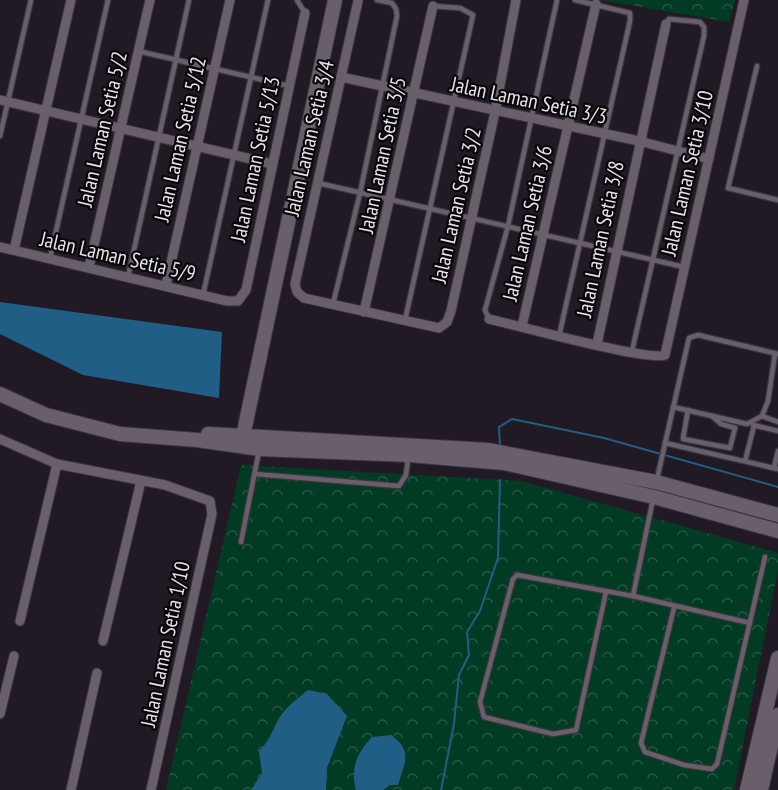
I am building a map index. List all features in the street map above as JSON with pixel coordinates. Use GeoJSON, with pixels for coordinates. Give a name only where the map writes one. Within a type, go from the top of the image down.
{"type":"FeatureCollection","features":[{"type":"Feature","properties":{"kind":"street"},"geometry":{"type":"LineString","coordinates":[[14,250],[71,0]]}},
{"type":"Feature","properties":{"kind":"street","name":"Jalan Laman Setia 5/2"},"geometry":{"type":"LineString","coordinates":[[89,267],[150,0]]}},
{"type":"Feature","properties":{"kind":"street","name":"Jalan Laman Setia 5/12"},"geometry":{"type":"LineString","coordinates":[[166,285],[230,0]]}},
{"type":"Feature","properties":{"kind":"street"},"geometry":{"type":"LineString","coordinates":[[242,440],[335,0]]}},
{"type":"Feature","properties":{"kind":"street","name":"Jalan Laman Setia 3/4"},"geometry":{"type":"LineString","coordinates":[[333,304],[304,298],[297,292],[295,284],[358,0]]}},
{"type":"Feature","properties":{"kind":"street","name":"Jalan Laman Setia 3/2"},"geometry":{"type":"LineString","coordinates":[[405,322],[440,328],[447,322],[451,311],[495,112],[516,0]]}},
{"type":"Feature","properties":{"kind":"street","name":"Jalan Laman Setia 3/10"},"geometry":{"type":"LineString","coordinates":[[631,353],[659,357],[665,355],[744,0]]}},
{"type":"Feature","properties":{"kind":"street","name":"Jalan Laman Setia 3/6"},"geometry":{"type":"LineString","coordinates":[[522,326],[596,4]]}},
{"type":"Feature","properties":{"kind":"street","name":"Jalan Laman Setia 3/5"},"geometry":{"type":"LineString","coordinates":[[364,312],[433,6]]}},
{"type":"Feature","properties":{"kind":"street","name":"Jalan Laman Setia 5/13"},"geometry":{"type":"LineString","coordinates":[[227,301],[238,300],[246,290],[305,13]]}},
{"type":"Feature","properties":{"kind":"street","name":"Jalan Laman Setia 3/8"},"geometry":{"type":"LineString","coordinates":[[597,344],[666,24]]}},
{"type":"Feature","properties":{"kind":"street","name":"Jalan Laman Setia 3/3"},"geometry":{"type":"LineString","coordinates":[[341,77],[495,112],[639,141],[709,159]]}},
{"type":"Feature","properties":{"kind":"street"},"geometry":{"type":"LineString","coordinates":[[4,101],[272,164]]}},
{"type":"Feature","properties":{"kind":"street","name":"Jalan Laman Setia 5/9"},"geometry":{"type":"LineString","coordinates":[[0,247],[227,301]]}},
{"type":"Feature","properties":{"kind":"street"},"geometry":{"type":"LineString","coordinates":[[333,304],[405,322]]}},
{"type":"Feature","properties":{"kind":"street"},"geometry":{"type":"LineString","coordinates":[[489,319],[631,353]]}},
{"type":"Feature","properties":{"kind":"street"},"geometry":{"type":"LineString","coordinates":[[0,388],[48,410],[81,420],[121,428],[208,434],[242,440],[260,449],[409,455],[504,463],[654,497],[777,531]]}},
{"type":"Feature","properties":{"kind":"street"},"geometry":{"type":"LineString","coordinates":[[0,394],[46,415],[120,434],[488,450],[656,482],[778,514]]}},
{"type":"Feature","properties":{"kind":"street"},"geometry":{"type":"LineString","coordinates":[[208,434],[235,423],[251,395]]}},
{"type":"Feature","properties":{"kind":"street"},"geometry":{"type":"LineString","coordinates":[[0,439],[57,464],[141,481],[103,641]]}},
{"type":"Feature","properties":{"kind":"street"},"geometry":{"type":"LineString","coordinates":[[20,621],[57,464]]}},
{"type":"Feature","properties":{"kind":"street","name":"Jalan Laman Setia 1/10"},"geometry":{"type":"LineString","coordinates":[[141,481],[165,485],[205,497],[212,507],[151,790]]}},
{"type":"Feature","properties":{"kind":"street"},"geometry":{"type":"LineString","coordinates":[[0,714],[14,656]]}},
{"type":"Feature","properties":{"kind":"street"},"geometry":{"type":"LineString","coordinates":[[747,790],[774,693],[778,658]]}},
{"type":"Feature","properties":{"kind":"street"},"geometry":{"type":"LineString","coordinates":[[70,790],[97,673]]}},
{"type":"Feature","properties":{"kind":"street"},"geometry":{"type":"LineString","coordinates":[[761,790],[778,715]]}},
{"type":"Feature","properties":{"kind":"lane"},"geometry":{"type":"LineString","coordinates":[[0,136],[4,101],[31,0]]}},
{"type":"Feature","properties":{"kind":"lane"},"geometry":{"type":"LineString","coordinates":[[50,258],[108,0]]}},
{"type":"Feature","properties":{"kind":"lane"},"geometry":{"type":"LineString","coordinates":[[128,277],[189,0]]}},
{"type":"Feature","properties":{"kind":"lane"},"geometry":{"type":"LineString","coordinates":[[203,295],[268,0]]}},
{"type":"Feature","properties":{"kind":"lane"},"geometry":{"type":"LineString","coordinates":[[297,0],[305,13]]}},
{"type":"Feature","properties":{"kind":"lane"},"geometry":{"type":"LineString","coordinates":[[333,304],[383,86],[396,9],[392,3],[377,0]]}},
{"type":"Feature","properties":{"kind":"lane"},"geometry":{"type":"LineString","coordinates":[[489,319],[485,310],[508,226],[557,0]]}},
{"type":"Feature","properties":{"kind":"lane"},"geometry":{"type":"LineString","coordinates":[[559,336],[630,13],[575,0]]}},
{"type":"Feature","properties":{"kind":"lane"},"geometry":{"type":"LineString","coordinates":[[405,322],[473,15],[460,8],[433,6]]}},
{"type":"Feature","properties":{"kind":"lane"},"geometry":{"type":"LineString","coordinates":[[631,353],[678,152],[704,27],[700,22],[678,19],[669,19],[666,24]]}},
{"type":"Feature","properties":{"kind":"lane"},"geometry":{"type":"LineString","coordinates":[[138,51],[289,86]]}},
{"type":"Feature","properties":{"kind":"lane"},"geometry":{"type":"LineString","coordinates":[[757,66],[728,188],[778,200]]}},
{"type":"Feature","properties":{"kind":"lane"},"geometry":{"type":"LineString","coordinates":[[318,183],[432,207],[470,218],[684,267]]}},
{"type":"Feature","properties":{"kind":"lane"},"geometry":{"type":"LineString","coordinates":[[633,596],[663,450],[689,338],[692,336],[698,334],[777,354],[768,401],[762,416],[747,424]]}},
{"type":"Feature","properties":{"kind":"lane"},"geometry":{"type":"LineString","coordinates":[[674,407],[778,431]]}},
{"type":"Feature","properties":{"kind":"lane"},"geometry":{"type":"LineString","coordinates":[[688,410],[682,438],[727,449],[732,447],[735,428],[721,424],[712,416]]}},
{"type":"Feature","properties":{"kind":"lane"},"geometry":{"type":"LineString","coordinates":[[762,416],[778,422]]}},
{"type":"Feature","properties":{"kind":"lane"},"geometry":{"type":"LineString","coordinates":[[745,461],[754,426]]}},
{"type":"Feature","properties":{"kind":"lane"},"geometry":{"type":"LineString","coordinates":[[665,443],[776,469],[778,451]]}},
{"type":"Feature","properties":{"kind":"lane"},"geometry":{"type":"LineString","coordinates":[[703,443],[709,453]]}},
{"type":"Feature","properties":{"kind":"lane"},"geometry":{"type":"LineString","coordinates":[[241,542],[260,449]]}},
{"type":"Feature","properties":{"kind":"lane"},"geometry":{"type":"LineString","coordinates":[[255,474],[399,486],[406,475],[409,455]]}},
{"type":"Feature","properties":{"kind":"lane"},"geometry":{"type":"LineString","coordinates":[[674,608],[641,743],[645,752],[684,765],[712,769],[717,765],[765,557]]}},
{"type":"Feature","properties":{"kind":"lane"},"geometry":{"type":"LineString","coordinates":[[606,592],[576,730],[553,734],[484,717],[480,702],[514,577],[633,596],[674,608],[750,623]]}},
{"type":"Feature","properties":{"kind":"green space"},"geometry":{"type":"Polygon","coordinates":[[[600,0],[735,0],[729,22],[600,0]]]}},
{"type":"Feature","properties":{"kind":"green space"},"geometry":{"type":"Polygon","coordinates":[[[241,465],[522,481],[778,553],[778,570],[734,790],[166,790],[241,465]]]}},
{"type":"Feature","properties":{"kind":"water"},"geometry":{"type":"Polygon","coordinates":[[[0,302],[222,332],[219,398],[83,375],[0,334],[0,302]]]}},
{"type":"Feature","properties":{"kind":"water"},"geometry":{"type":"Polygon","coordinates":[[[308,690],[327,694],[347,716],[327,768],[326,790],[251,790],[262,773],[259,751],[268,741],[283,712],[308,690]]]}},
{"type":"Feature","properties":{"kind":"water"},"geometry":{"type":"Polygon","coordinates":[[[391,735],[405,752],[405,763],[398,785],[390,785],[383,790],[356,790],[354,768],[362,749],[372,737],[391,735]]]}},
{"type":"Feature","properties":{"kind":"waterway"},"geometry":{"type":"LineString","coordinates":[[500,446],[499,427],[512,419],[604,438],[778,487]]}},
{"type":"Feature","properties":{"kind":"waterway"},"geometry":{"type":"LineString","coordinates":[[441,790],[454,724],[459,675],[469,655],[467,632],[480,611],[498,558],[500,480]]}}]}
